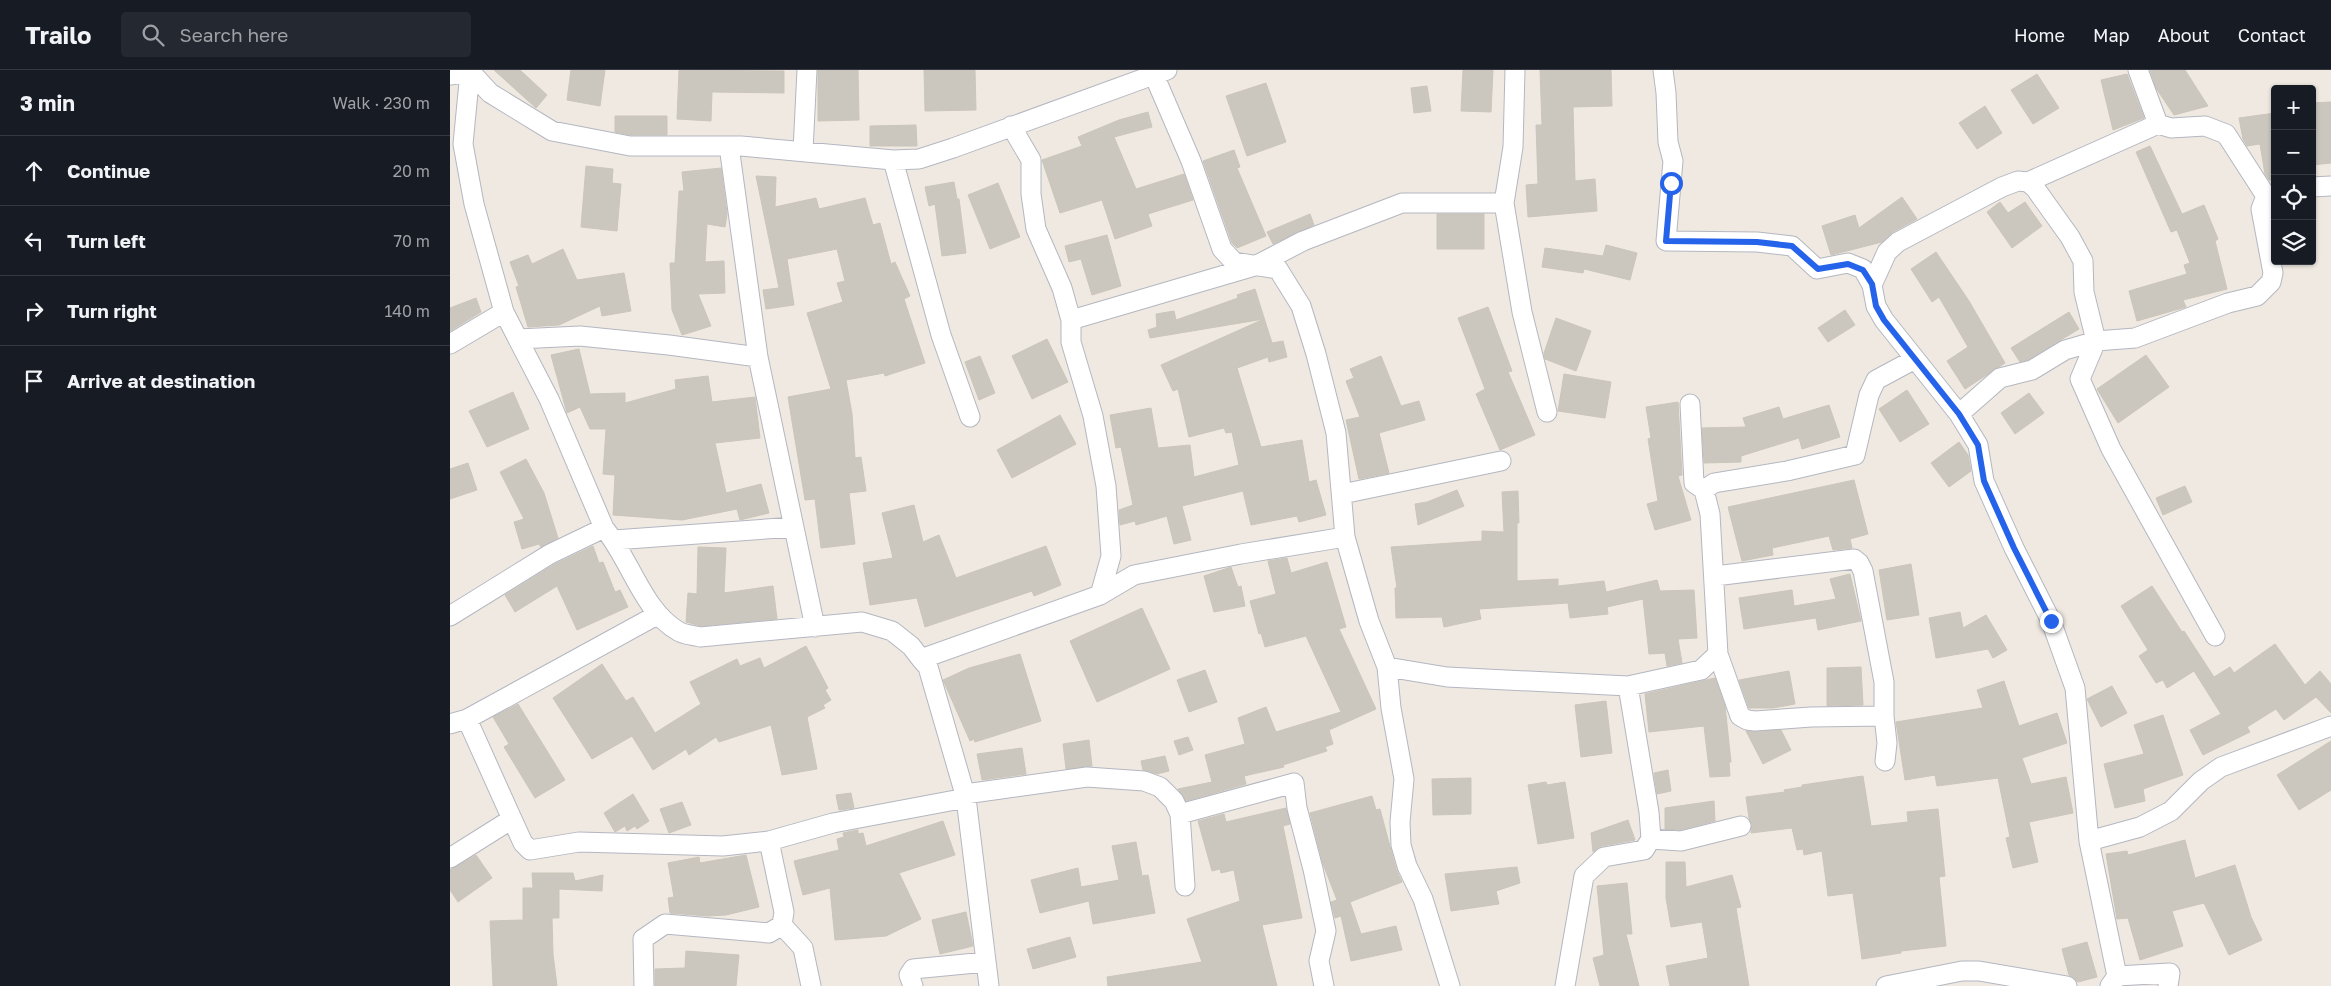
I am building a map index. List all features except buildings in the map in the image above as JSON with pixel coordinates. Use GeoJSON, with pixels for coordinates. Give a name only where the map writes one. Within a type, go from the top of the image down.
{"type":"FeatureCollection","features":[{"type":"Feature","properties":{"kind":"street"},"geometry":{"type":"LineString","coordinates":[[803,151],[807,70]]}},
{"type":"Feature","properties":{"kind":"street"},"geometry":{"type":"LineString","coordinates":[[1515,70],[1513,147],[1504,203],[1522,312],[1547,412]]}},
{"type":"Feature","properties":{"kind":"street"},"geometry":{"type":"LineString","coordinates":[[1662,70],[1666,92],[1668,142],[1673,162],[1666,241],[1757,242],[1792,246],[1818,269],[1848,264],[1863,270],[1872,284],[1876,306],[1900,342],[1959,414],[1978,445],[1984,481],[2014,548],[2051,621],[2075,688],[2089,841],[2113,981],[2170,973],[2168,986]]}},
{"type":"Feature","properties":{"kind":"street"},"geometry":{"type":"LineString","coordinates":[[2138,70],[2158,124]]}},
{"type":"Feature","properties":{"kind":"street"},"geometry":{"type":"LineString","coordinates":[[450,75],[470,71]]}},
{"type":"Feature","properties":{"kind":"street"},"geometry":{"type":"LineString","coordinates":[[470,71],[490,93],[552,131],[630,146],[729,146],[894,160],[919,159],[1161,72],[1190,161],[1222,249],[1234,262],[1278,269],[1302,306],[1336,433],[1345,537],[1369,621],[1388,667],[1391,708],[1404,780],[1400,822],[1401,845],[1407,866],[1423,899],[1450,986]]}},
{"type":"Feature","properties":{"kind":"street"},"geometry":{"type":"LineString","coordinates":[[470,71],[463,144],[474,204],[504,312],[549,399],[609,534],[657,615],[680,633],[700,637],[862,622],[892,631],[911,646],[922,659],[928,667],[966,796],[989,986]]}},
{"type":"Feature","properties":{"kind":"street"},"geometry":{"type":"LineString","coordinates":[[1872,284],[1887,252],[1898,242],[2002,187],[2018,181],[2028,182],[2158,124],[2171,128],[2205,126],[2226,134],[2270,194],[2261,209],[2273,274],[2271,282],[2256,296],[2228,303],[2135,338],[2096,341],[2065,350],[2032,370],[2000,378],[1959,414]]}},
{"type":"Feature","properties":{"kind":"street"},"geometry":{"type":"LineString","coordinates":[[1011,126],[1031,160],[1031,194],[1036,229],[1062,288],[1071,320],[1071,342],[1093,416],[1106,486],[1110,561],[1100,595]]}},
{"type":"Feature","properties":{"kind":"street"},"geometry":{"type":"LineString","coordinates":[[729,146],[758,357],[814,627]]}},
{"type":"Feature","properties":{"kind":"street"},"geometry":{"type":"LineString","coordinates":[[894,160],[941,335],[970,417]]}},
{"type":"Feature","properties":{"kind":"street"},"geometry":{"type":"LineString","coordinates":[[2028,182],[2035,188],[2070,238],[2083,261],[2084,292],[2096,341],[2080,379],[2111,449],[2215,636]]}},
{"type":"Feature","properties":{"kind":"street"},"geometry":{"type":"LineString","coordinates":[[2316,187],[2331,186]]}},
{"type":"Feature","properties":{"kind":"street"},"geometry":{"type":"LineString","coordinates":[[1071,320],[1255,266],[1303,242],[1402,203],[1504,203]]}},
{"type":"Feature","properties":{"kind":"street"},"geometry":{"type":"LineString","coordinates":[[450,344],[504,312]]}},
{"type":"Feature","properties":{"kind":"street"},"geometry":{"type":"LineString","coordinates":[[518,340],[580,336],[758,357]]}},
{"type":"Feature","properties":{"kind":"street"},"geometry":{"type":"LineString","coordinates":[[1704,490],[1714,483],[1855,455],[1868,394],[1876,380],[1915,359]]}},
{"type":"Feature","properties":{"kind":"street"},"geometry":{"type":"LineString","coordinates":[[1690,404],[1694,482],[1704,490],[1710,514],[1718,654],[1740,716],[1747,720],[1884,716]]}},
{"type":"Feature","properties":{"kind":"street"},"geometry":{"type":"LineString","coordinates":[[1342,494],[1501,460]]}},
{"type":"Feature","properties":{"kind":"street"},"geometry":{"type":"LineString","coordinates":[[450,616],[550,554],[609,534],[642,537],[794,527]]}},
{"type":"Feature","properties":{"kind":"street"},"geometry":{"type":"LineString","coordinates":[[922,659],[1100,595],[1134,575],[1241,554],[1345,537]]}},
{"type":"Feature","properties":{"kind":"street"},"geometry":{"type":"LineString","coordinates":[[1715,576],[1854,559],[1859,563],[1863,571],[1884,682],[1884,716],[1888,743],[1885,760]]}},
{"type":"Feature","properties":{"kind":"street"},"geometry":{"type":"LineString","coordinates":[[1110,561],[1134,575]]}},
{"type":"Feature","properties":{"kind":"street"},"geometry":{"type":"LineString","coordinates":[[657,615],[458,722],[512,819],[523,843],[530,850],[579,842],[723,846],[769,841],[833,823],[966,796],[1087,777],[1144,781],[1160,787],[1174,801],[1180,814],[1185,886]]}},
{"type":"Feature","properties":{"kind":"street"},"geometry":{"type":"LineString","coordinates":[[1388,667],[1447,677],[1628,686],[1701,670],[1718,654]]}},
{"type":"Feature","properties":{"kind":"street"},"geometry":{"type":"LineString","coordinates":[[1565,986],[1584,876],[1604,857],[1644,850],[1651,839],[1628,686]]}},
{"type":"Feature","properties":{"kind":"street"},"geometry":{"type":"LineString","coordinates":[[2089,841],[2140,827],[2171,811],[2201,782],[2221,767],[2331,726]]}},
{"type":"Feature","properties":{"kind":"street"},"geometry":{"type":"LineString","coordinates":[[1180,814],[1294,783],[1297,808],[1313,869],[1326,932],[1319,962],[1324,986]]}},
{"type":"Feature","properties":{"kind":"street"},"geometry":{"type":"LineString","coordinates":[[450,858],[512,819]]}},
{"type":"Feature","properties":{"kind":"street"},"geometry":{"type":"LineString","coordinates":[[1651,839],[1681,841],[1741,826]]}},
{"type":"Feature","properties":{"kind":"street"},"geometry":{"type":"LineString","coordinates":[[769,841],[784,912],[782,925]]}},
{"type":"Feature","properties":{"kind":"street"},"geometry":{"type":"LineString","coordinates":[[644,986],[643,938],[665,924],[768,933],[782,925]]}},
{"type":"Feature","properties":{"kind":"street"},"geometry":{"type":"LineString","coordinates":[[782,925],[803,948],[811,986]]}},
{"type":"Feature","properties":{"kind":"street"},"geometry":{"type":"LineString","coordinates":[[914,986],[909,975],[913,969],[986,962]]}},
{"type":"Feature","properties":{"kind":"street"},"geometry":{"type":"LineString","coordinates":[[1886,986],[1962,972],[1979,971],[2009,981],[2067,986]]}},
{"type":"Feature","properties":{"kind":"route"},"geometry":{"type":"LineString","coordinates":[[1671,183],[1666,241],[1757,242],[1792,246],[1818,269],[1848,264],[1863,270],[1872,284],[1876,306],[1884,320],[1959,414],[1978,445],[1984,481],[2014,548],[2051,621]]}}]}
